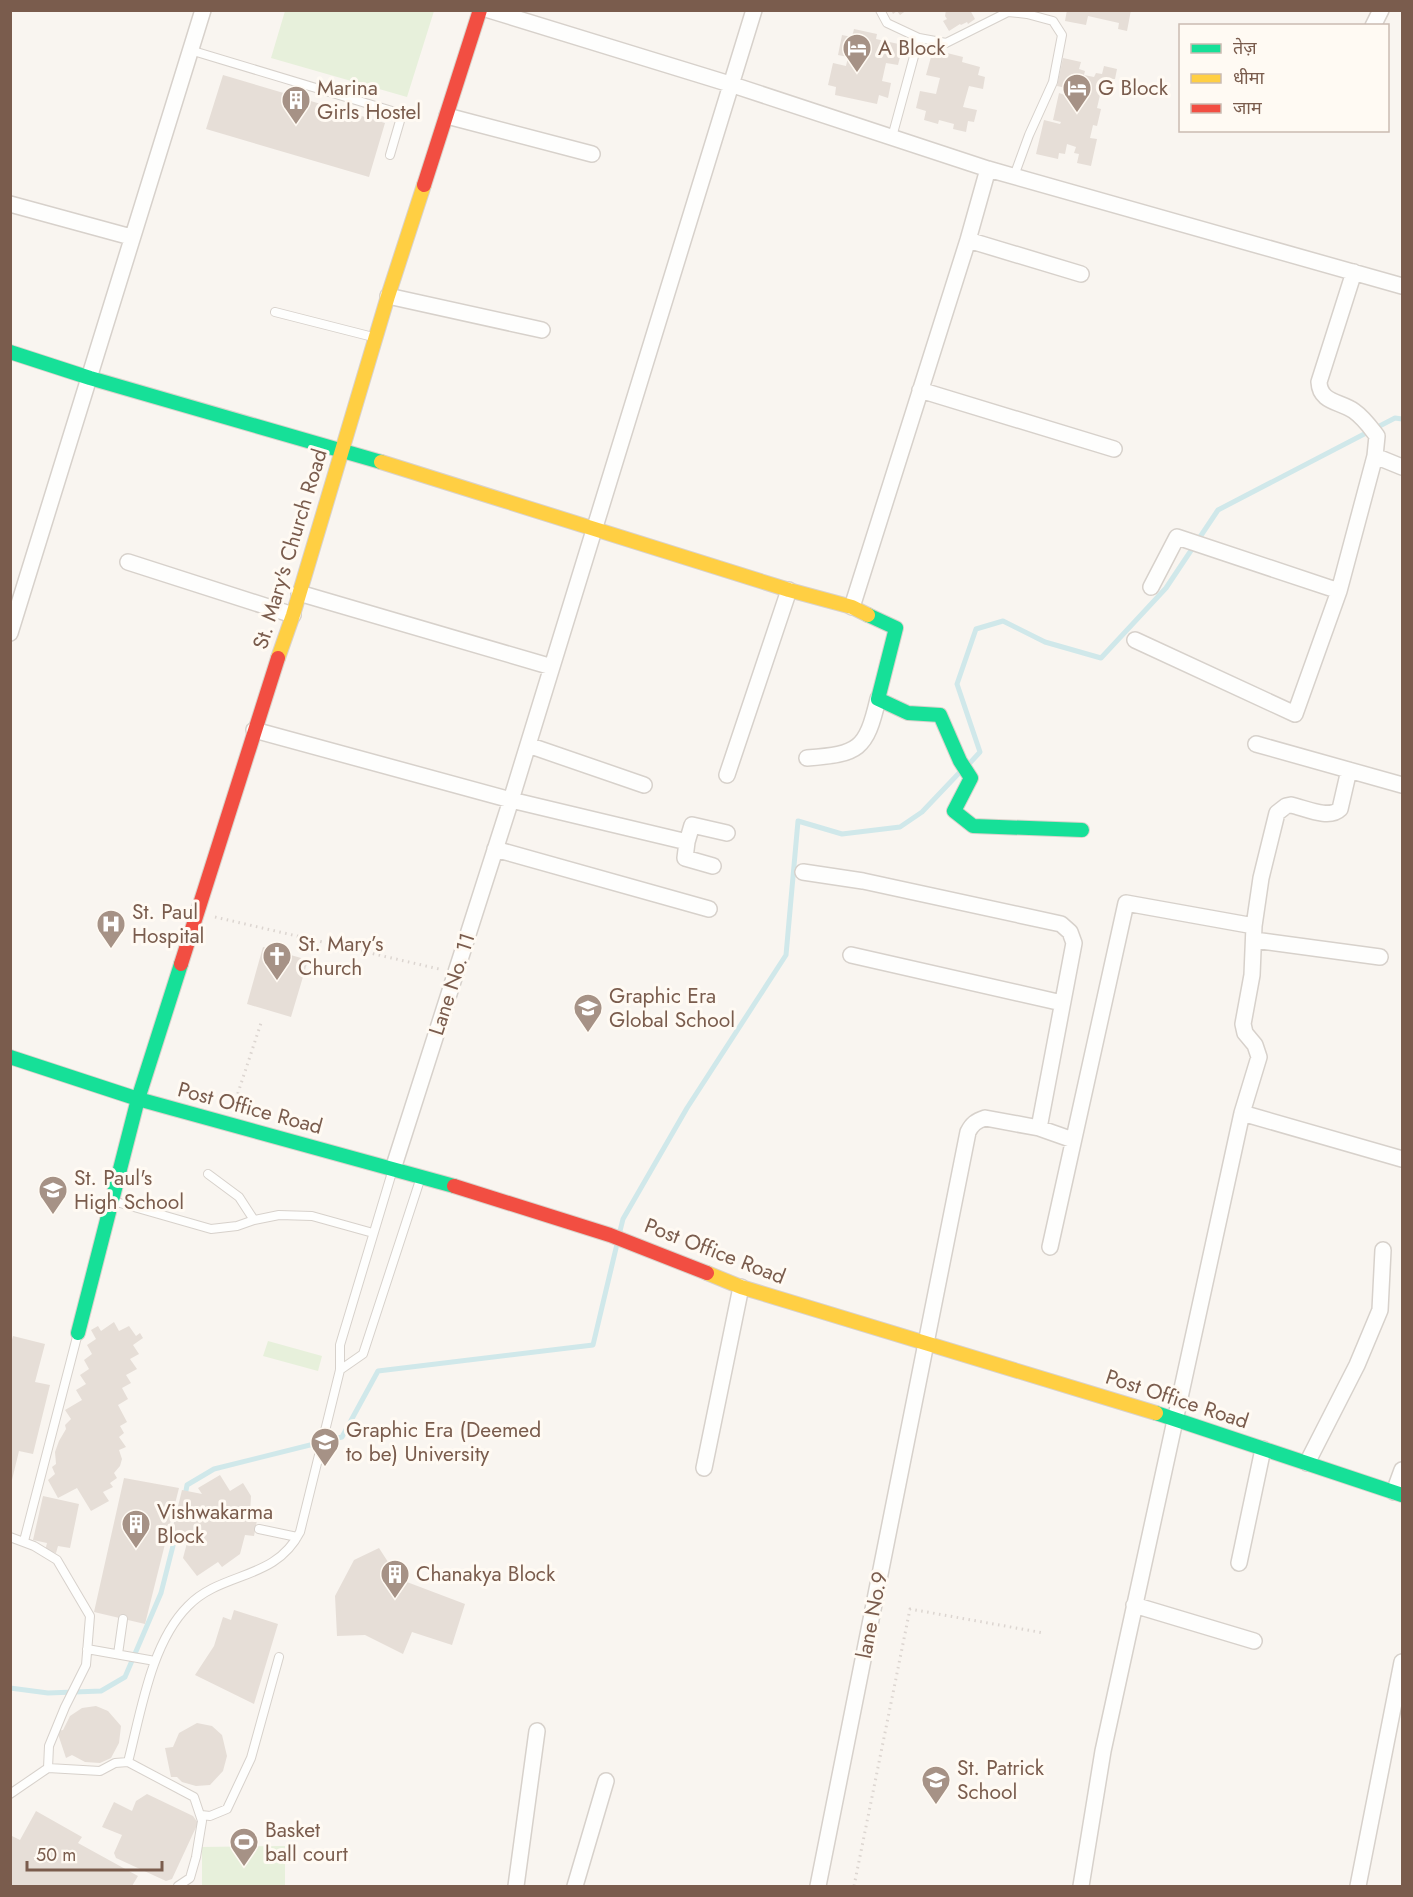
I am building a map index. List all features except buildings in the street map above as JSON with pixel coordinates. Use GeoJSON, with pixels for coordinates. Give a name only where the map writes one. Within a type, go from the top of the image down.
{"type":"FeatureCollection","features":[{"type":"Feature","properties":{"kind":"street"},"geometry":{"type":"LineString","coordinates":[[10,633],[203,10]]}},
{"type":"Feature","properties":{"kind":"street","name":"St. Mary's Church Road"},"geometry":{"type":"LineString","coordinates":[[78,1334],[138,1099],[254,730],[293,615],[375,338],[480,10]]}},
{"type":"Feature","properties":{"kind":"street"},"geometry":{"type":"LineString","coordinates":[[489,10],[733,85],[988,169],[1402,286]]}},
{"type":"Feature","properties":{"kind":"street","name":"Lane No. 11"},"geometry":{"type":"LineString","coordinates":[[393,1169],[511,800],[733,85],[754,10]]}},
{"type":"Feature","properties":{"kind":"street"},"geometry":{"type":"LineString","coordinates":[[1374,24],[1381,10]]}},
{"type":"Feature","properties":{"kind":"street"},"geometry":{"type":"LineString","coordinates":[[447,116],[592,154]]}},
{"type":"Feature","properties":{"kind":"street"},"geometry":{"type":"LineString","coordinates":[[852,607],[968,240],[988,169]]}},
{"type":"Feature","properties":{"kind":"street"},"geometry":{"type":"LineString","coordinates":[[10,204],[131,237]]}},
{"type":"Feature","properties":{"kind":"street"},"geometry":{"type":"LineString","coordinates":[[968,240],[1081,274]]}},
{"type":"Feature","properties":{"kind":"street"},"geometry":{"type":"LineString","coordinates":[[1135,640],[1295,714],[1339,591],[1375,456],[1377,436],[1366,421],[1350,408],[1327,400],[1319,387],[1354,272]]}},
{"type":"Feature","properties":{"kind":"street"},"geometry":{"type":"LineString","coordinates":[[388,297],[542,330]]}},
{"type":"Feature","properties":{"kind":"street"},"geometry":{"type":"LineString","coordinates":[[10,352],[90,378],[342,450],[789,590],[852,607],[896,628],[873,723],[862,743],[848,754],[807,758]]}},
{"type":"Feature","properties":{"kind":"street"},"geometry":{"type":"LineString","coordinates":[[920,390],[1114,449]]}},
{"type":"Feature","properties":{"kind":"street"},"geometry":{"type":"LineString","coordinates":[[1375,456],[1402,467]]}},
{"type":"Feature","properties":{"kind":"street"},"geometry":{"type":"LineString","coordinates":[[1151,587],[1177,537],[1339,591]]}},
{"type":"Feature","properties":{"kind":"street"},"geometry":{"type":"LineString","coordinates":[[128,562],[293,615]]}},
{"type":"Feature","properties":{"kind":"street"},"geometry":{"type":"LineString","coordinates":[[727,775],[789,590]]}},
{"type":"Feature","properties":{"kind":"street"},"geometry":{"type":"LineString","coordinates":[[299,592],[552,667]]}},
{"type":"Feature","properties":{"kind":"street"},"geometry":{"type":"LineString","coordinates":[[878,699],[908,713],[940,716],[960,761],[971,778],[954,811],[973,826],[1082,830]]}},
{"type":"Feature","properties":{"kind":"street"},"geometry":{"type":"LineString","coordinates":[[254,730],[511,800],[687,842]]}},
{"type":"Feature","properties":{"kind":"street"},"geometry":{"type":"LineString","coordinates":[[528,744],[644,785]]}},
{"type":"Feature","properties":{"kind":"street"},"geometry":{"type":"LineString","coordinates":[[1256,744],[1402,785]]}},
{"type":"Feature","properties":{"kind":"street"},"geometry":{"type":"LineString","coordinates":[[1081,1887],[1103,1751],[1134,1605],[1242,1113],[1258,1056],[1255,1045],[1245,1033],[1243,1024],[1252,975],[1254,933],[1261,878],[1277,813],[1291,805],[1330,815],[1338,812],[1349,770]]}},
{"type":"Feature","properties":{"kind":"street"},"geometry":{"type":"LineString","coordinates":[[713,866],[685,858],[692,825],[727,833]]}},
{"type":"Feature","properties":{"kind":"street"},"geometry":{"type":"LineString","coordinates":[[495,849],[709,909]]}},
{"type":"Feature","properties":{"kind":"street"},"geometry":{"type":"LineString","coordinates":[[803,872],[863,881],[1060,924],[1070,932],[1074,943],[1039,1128],[1073,1140]]}},
{"type":"Feature","properties":{"kind":"street"},"geometry":{"type":"LineString","coordinates":[[1050,1247],[1126,903],[1254,933],[1380,957]]}},
{"type":"Feature","properties":{"kind":"street"},"geometry":{"type":"LineString","coordinates":[[851,955],[1062,1003]]}},
{"type":"Feature","properties":{"kind":"street","name":"Post Office Road"},"geometry":{"type":"LineString","coordinates":[[10,1057],[138,1099],[421,1176],[610,1235],[741,1287],[1176,1419],[1398,1494]]}},
{"type":"Feature","properties":{"kind":"street"},"geometry":{"type":"LineString","coordinates":[[1242,1113],[1402,1159]]}},
{"type":"Feature","properties":{"kind":"street","name":"lane No.9"},"geometry":{"type":"LineString","coordinates":[[818,1887],[970,1126],[985,1118],[1039,1128]]}},
{"type":"Feature","properties":{"kind":"street"},"geometry":{"type":"LineString","coordinates":[[1307,1463],[1357,1365],[1380,1310],[1383,1250]]}},
{"type":"Feature","properties":{"kind":"street"},"geometry":{"type":"LineString","coordinates":[[704,1468],[741,1287]]}},
{"type":"Feature","properties":{"kind":"street"},"geometry":{"type":"LineString","coordinates":[[1239,1563],[1263,1449]]}},
{"type":"Feature","properties":{"kind":"street"},"geometry":{"type":"LineString","coordinates":[[1398,1494],[1402,1470]]}},
{"type":"Feature","properties":{"kind":"street"},"geometry":{"type":"LineString","coordinates":[[1134,1605],[1254,1641]]}},
{"type":"Feature","properties":{"kind":"street"},"geometry":{"type":"LineString","coordinates":[[1358,1887],[1402,1662]]}},
{"type":"Feature","properties":{"kind":"street"},"geometry":{"type":"LineString","coordinates":[[516,1887],[537,1731]]}},
{"type":"Feature","properties":{"kind":"street"},"geometry":{"type":"LineString","coordinates":[[575,1887],[606,1781]]}},
{"type":"Feature","properties":{"kind":"lane"},"geometry":{"type":"LineString","coordinates":[[880,10],[887,23],[919,38],[946,43],[1008,12],[1053,21],[1062,35],[1053,82],[1029,135],[1014,176]]}},
{"type":"Feature","properties":{"kind":"lane"},"geometry":{"type":"LineString","coordinates":[[892,137],[919,38]]}},
{"type":"Feature","properties":{"kind":"lane"},"geometry":{"type":"LineString","coordinates":[[190,50],[402,114],[390,155]]}},
{"type":"Feature","properties":{"kind":"lane"},"geometry":{"type":"LineString","coordinates":[[275,312],[375,338]]}},
{"type":"Feature","properties":{"kind":"lane"},"geometry":{"type":"LineString","coordinates":[[128,1762],[155,1661],[173,1624],[189,1605],[206,1593],[256,1571],[281,1557],[292,1547],[297,1537],[340,1370],[339,1345],[393,1169]]}},
{"type":"Feature","properties":{"kind":"lane"},"geometry":{"type":"LineString","coordinates":[[208,1174],[239,1197],[254,1220]]}},
{"type":"Feature","properties":{"kind":"lane"},"geometry":{"type":"LineString","coordinates":[[340,1370],[363,1354],[421,1176]]}},
{"type":"Feature","properties":{"kind":"lane"},"geometry":{"type":"LineString","coordinates":[[111,1201],[211,1229],[237,1226],[279,1215],[312,1216],[374,1233]]}},
{"type":"Feature","properties":{"kind":"lane"},"geometry":{"type":"LineString","coordinates":[[24,1541],[78,1334]]}},
{"type":"Feature","properties":{"kind":"lane"},"geometry":{"type":"LineString","coordinates":[[259,1530],[297,1537]]}},
{"type":"Feature","properties":{"kind":"lane"},"geometry":{"type":"LineString","coordinates":[[10,1537],[24,1541],[57,1560],[90,1616],[86,1665],[68,1700],[49,1746],[48,1768]]}},
{"type":"Feature","properties":{"kind":"lane"},"geometry":{"type":"LineString","coordinates":[[122,1655],[123,1619]]}},
{"type":"Feature","properties":{"kind":"lane"},"geometry":{"type":"LineString","coordinates":[[87,1649],[155,1661]]}},
{"type":"Feature","properties":{"kind":"lane"},"geometry":{"type":"LineString","coordinates":[[201,1815],[210,1816],[227,1809],[251,1758],[279,1657]]}},
{"type":"Feature","properties":{"kind":"lane"},"geometry":{"type":"LineString","coordinates":[[10,1794],[48,1768],[100,1771],[115,1763],[128,1762],[194,1797],[202,1821],[196,1857],[190,1878],[178,1887]]}},
{"type":"Feature","properties":{"kind":"path"},"geometry":{"type":"LineString","coordinates":[[196,913],[456,972]]}},
{"type":"Feature","properties":{"kind":"path"},"geometry":{"type":"LineString","coordinates":[[228,1123],[261,1023]]}},
{"type":"Feature","properties":{"kind":"path"},"geometry":{"type":"LineString","coordinates":[[854,1887],[910,1609],[1044,1633]]}},
{"type":"Feature","properties":{"kind":"green space"},"geometry":{"type":"Polygon","coordinates":[[[285,11],[434,11],[407,97],[271,58],[285,11]]]}},
{"type":"Feature","properties":{"kind":"green space"},"geometry":{"type":"Polygon","coordinates":[[[268,1341],[322,1356],[318,1371],[263,1356],[268,1341]]]}},
{"type":"Feature","properties":{"kind":"green space","name":"Basket ball court"},"geometry":{"type":"Polygon","coordinates":[[[285,1846],[285,1886],[202,1886],[202,1847],[285,1846]]]}},
{"type":"Feature","properties":{"kind":"waterway"},"geometry":{"type":"LineString","coordinates":[[969,764],[980,752],[957,684],[976,629],[1003,621],[1045,642],[1101,658],[1166,588],[1218,510],[1395,418],[1402,419]]}},
{"type":"Feature","properties":{"kind":"waterway"},"geometry":{"type":"LineString","coordinates":[[619,1235],[623,1219],[687,1108],[786,955],[798,821],[842,834],[900,827],[922,812],[960,772]]}},
{"type":"Feature","properties":{"kind":"waterway"},"geometry":{"type":"LineString","coordinates":[[185,1496],[187,1485],[214,1469],[342,1437],[378,1371],[593,1345],[617,1244]]}},
{"type":"Feature","properties":{"kind":"waterway"},"geometry":{"type":"LineString","coordinates":[[10,1688],[48,1693],[101,1691],[125,1677],[161,1593],[176,1534]]}},
{"type":"Feature","properties":{"kind":"traffic: fast"},"geometry":{"type":"LineString","coordinates":[[10,352],[90,378],[381,462]]}},
{"type":"Feature","properties":{"kind":"traffic: fast"},"geometry":{"type":"LineString","coordinates":[[868,615],[896,628],[878,699],[908,713],[940,715],[960,761],[971,778],[954,811],[973,826],[1082,830]]}},
{"type":"Feature","properties":{"kind":"traffic: fast"},"geometry":{"type":"LineString","coordinates":[[78,1333],[138,1099],[181,964]]}},
{"type":"Feature","properties":{"kind":"traffic: fast"},"geometry":{"type":"LineString","coordinates":[[10,1057],[138,1099],[454,1186]]}},
{"type":"Feature","properties":{"kind":"traffic: fast"},"geometry":{"type":"LineString","coordinates":[[1156,1413],[1402,1495]]}},
{"type":"Feature","properties":{"kind":"traffic: slow"},"geometry":{"type":"LineString","coordinates":[[278,658],[424,185]]}},
{"type":"Feature","properties":{"kind":"traffic: slow"},"geometry":{"type":"LineString","coordinates":[[381,462],[789,590],[852,607],[868,615]]}},
{"type":"Feature","properties":{"kind":"traffic: slow"},"geometry":{"type":"LineString","coordinates":[[707,1273],[741,1287],[1156,1413]]}},
{"type":"Feature","properties":{"kind":"traffic: jam"},"geometry":{"type":"LineString","coordinates":[[424,185],[480,10]]}},
{"type":"Feature","properties":{"kind":"traffic: jam"},"geometry":{"type":"LineString","coordinates":[[181,964],[278,658]]}},
{"type":"Feature","properties":{"kind":"traffic: jam"},"geometry":{"type":"LineString","coordinates":[[454,1186],[610,1235],[707,1273]]}},
{"type":"Feature","properties":{"kind":"place","name":"A Block"},"geometry":{"type":"Point","coordinates":[857,74]}},
{"type":"Feature","properties":{"kind":"place","name":"G Block"},"geometry":{"type":"Point","coordinates":[1077,114]}},
{"type":"Feature","properties":{"kind":"place","name":"Marina Girls Hostel"},"geometry":{"type":"Point","coordinates":[296,126]}},
{"type":"Feature","properties":{"kind":"place","name":"St. Paul Hospital"},"geometry":{"type":"Point","coordinates":[111,950]}},
{"type":"Feature","properties":{"kind":"place","name":"St. Mary’s Church"},"geometry":{"type":"Point","coordinates":[277,982]}},
{"type":"Feature","properties":{"kind":"place","name":"Graphic Era Global School"},"geometry":{"type":"Point","coordinates":[588,1034]}},
{"type":"Feature","properties":{"kind":"place","name":"St. Paul's High School"},"geometry":{"type":"Point","coordinates":[53,1216]}},
{"type":"Feature","properties":{"kind":"place","name":"Graphic Era (Deemed to be) University"},"geometry":{"type":"Point","coordinates":[325,1468]}},
{"type":"Feature","properties":{"kind":"place","name":"Vishwakarma Block"},"geometry":{"type":"Point","coordinates":[136,1550]}},
{"type":"Feature","properties":{"kind":"place","name":"Chanakya Block"},"geometry":{"type":"Point","coordinates":[395,1600]}},
{"type":"Feature","properties":{"kind":"place","name":"St. Patrick School"},"geometry":{"type":"Point","coordinates":[936,1806]}},
{"type":"Feature","properties":{"kind":"place","name":"Basket ball court"},"geometry":{"type":"Point","coordinates":[244,1868]}}]}
